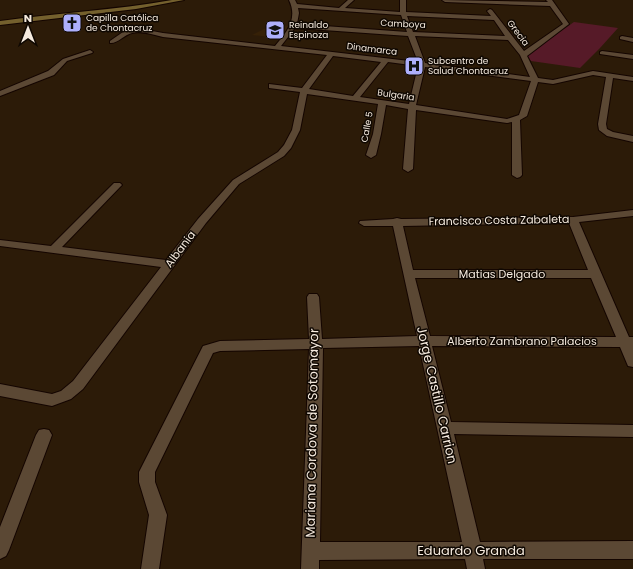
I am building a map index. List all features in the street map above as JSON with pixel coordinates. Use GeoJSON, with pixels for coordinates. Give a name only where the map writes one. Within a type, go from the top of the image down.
{"type":"FeatureCollection","features":[{"type":"Feature","properties":{"kind":"main road"},"geometry":{"type":"LineString","coordinates":[[0,23],[40,17],[127,9],[181,0]]}},
{"type":"Feature","properties":{"kind":"street"},"geometry":{"type":"LineString","coordinates":[[291,0],[296,6],[340,10],[494,18]]}},
{"type":"Feature","properties":{"kind":"street"},"geometry":{"type":"LineString","coordinates":[[340,10],[351,0]]}},
{"type":"Feature","properties":{"kind":"street"},"geometry":{"type":"LineString","coordinates":[[403,0],[403,14],[422,64],[412,107],[408,169]]}},
{"type":"Feature","properties":{"kind":"street"},"geometry":{"type":"LineString","coordinates":[[445,0],[551,2],[566,24],[523,55]]}},
{"type":"Feature","properties":{"kind":"street","name":"Grecia"},"geometry":{"type":"LineString","coordinates":[[482,1],[523,55],[535,80]]}},
{"type":"Feature","properties":{"kind":"street"},"geometry":{"type":"LineString","coordinates":[[277,47],[294,26],[296,6]]}},
{"type":"Feature","properties":{"kind":"street","name":"Camboya"},"geometry":{"type":"LineString","coordinates":[[294,26],[411,34],[510,38]]}},
{"type":"Feature","properties":{"kind":"street","name":"Dinamarca"},"geometry":{"type":"LineString","coordinates":[[112,42],[123,32],[135,30],[163,35],[422,64],[535,80],[560,81],[579,75],[593,73],[633,79]]}},
{"type":"Feature","properties":{"kind":"street"},"geometry":{"type":"LineString","coordinates":[[622,38],[633,40]]}},
{"type":"Feature","properties":{"kind":"street"},"geometry":{"type":"LineString","coordinates":[[0,94],[51,73],[65,60],[90,52]]}},
{"type":"Feature","properties":{"kind":"street"},"geometry":{"type":"LineString","coordinates":[[602,53],[633,57]]}},
{"type":"Feature","properties":{"kind":"street","name":"Albania"},"geometry":{"type":"LineString","coordinates":[[0,390],[52,400],[66,395],[78,385],[202,221],[236,182],[281,154],[288,146],[296,130],[304,91],[331,54]]}},
{"type":"Feature","properties":{"kind":"street"},"geometry":{"type":"LineString","coordinates":[[354,99],[386,60]]}},
{"type":"Feature","properties":{"kind":"street"},"geometry":{"type":"LineString","coordinates":[[610,76],[602,124],[603,130],[610,134],[633,139]]}},
{"type":"Feature","properties":{"kind":"street"},"geometry":{"type":"LineString","coordinates":[[517,175],[516,120],[523,116],[535,80]]}},
{"type":"Feature","properties":{"kind":"street","name":"Bulgaria"},"geometry":{"type":"LineString","coordinates":[[272,86],[507,121],[516,120]]}},
{"type":"Feature","properties":{"kind":"street","name":"Calle 5"},"geometry":{"type":"LineString","coordinates":[[371,155],[377,134],[382,103]]}},
{"type":"Feature","properties":{"kind":"street"},"geometry":{"type":"LineString","coordinates":[[53,250],[117,185]]}},
{"type":"Feature","properties":{"kind":"street","name":"Francisco Costa Zabaleta"},"geometry":{"type":"LineString","coordinates":[[364,223],[397,221],[573,220],[633,213]]}},
{"type":"Feature","properties":{"kind":"street"},"geometry":{"type":"LineString","coordinates":[[573,220],[596,274],[628,342],[633,362]]}},
{"type":"Feature","properties":{"kind":"street","name":"Jorge Castillo Carrion"},"geometry":{"type":"LineString","coordinates":[[397,221],[408,274],[446,428],[476,569]]}},
{"type":"Feature","properties":{"kind":"street"},"geometry":{"type":"LineString","coordinates":[[0,243],[169,264]]}},
{"type":"Feature","properties":{"kind":"street","name":"Matias Delgado"},"geometry":{"type":"LineString","coordinates":[[408,274],[596,274]]}},
{"type":"Feature","properties":{"kind":"street","name":"Mariana Cordova de Sotomayor"},"geometry":{"type":"LineString","coordinates":[[310,569],[316,343],[313,298]]}},
{"type":"Feature","properties":{"kind":"street","name":"Alberto Zambrano Palacios"},"geometry":{"type":"LineString","coordinates":[[150,569],[158,515],[147,482],[147,472],[208,349],[220,346],[424,341],[628,342]]}},
{"type":"Feature","properties":{"kind":"street"},"geometry":{"type":"LineString","coordinates":[[446,428],[633,430]]}},
{"type":"Feature","properties":{"kind":"street"},"geometry":{"type":"LineString","coordinates":[[0,550],[44,436]]}},
{"type":"Feature","properties":{"kind":"street","name":"Eduardo Granda"},"geometry":{"type":"LineString","coordinates":[[310,551],[472,549],[633,550]]}},
{"type":"Feature","properties":{"kind":"shaded area"},"geometry":{"type":"Polygon","coordinates":[[[574,22],[618,28],[580,68],[531,61],[527,55],[574,22]]]}},
{"type":"Feature","properties":{"kind":"shaded area","name":"Reinaldo Espinoza"},"geometry":{"type":"Polygon","coordinates":[[[272,25],[293,26],[281,38],[252,35],[272,25]]]}},
{"type":"Feature","properties":{"kind":"place","name":"Capilla Católica de Chontacruz"},"geometry":{"type":"Point","coordinates":[72,23]}},
{"type":"Feature","properties":{"kind":"place","name":"Reinaldo Espinoza"},"geometry":{"type":"Point","coordinates":[275,30]}},
{"type":"Feature","properties":{"kind":"place","name":"Subcentro de Salud Chontacruz"},"geometry":{"type":"Point","coordinates":[414,66]}}]}
